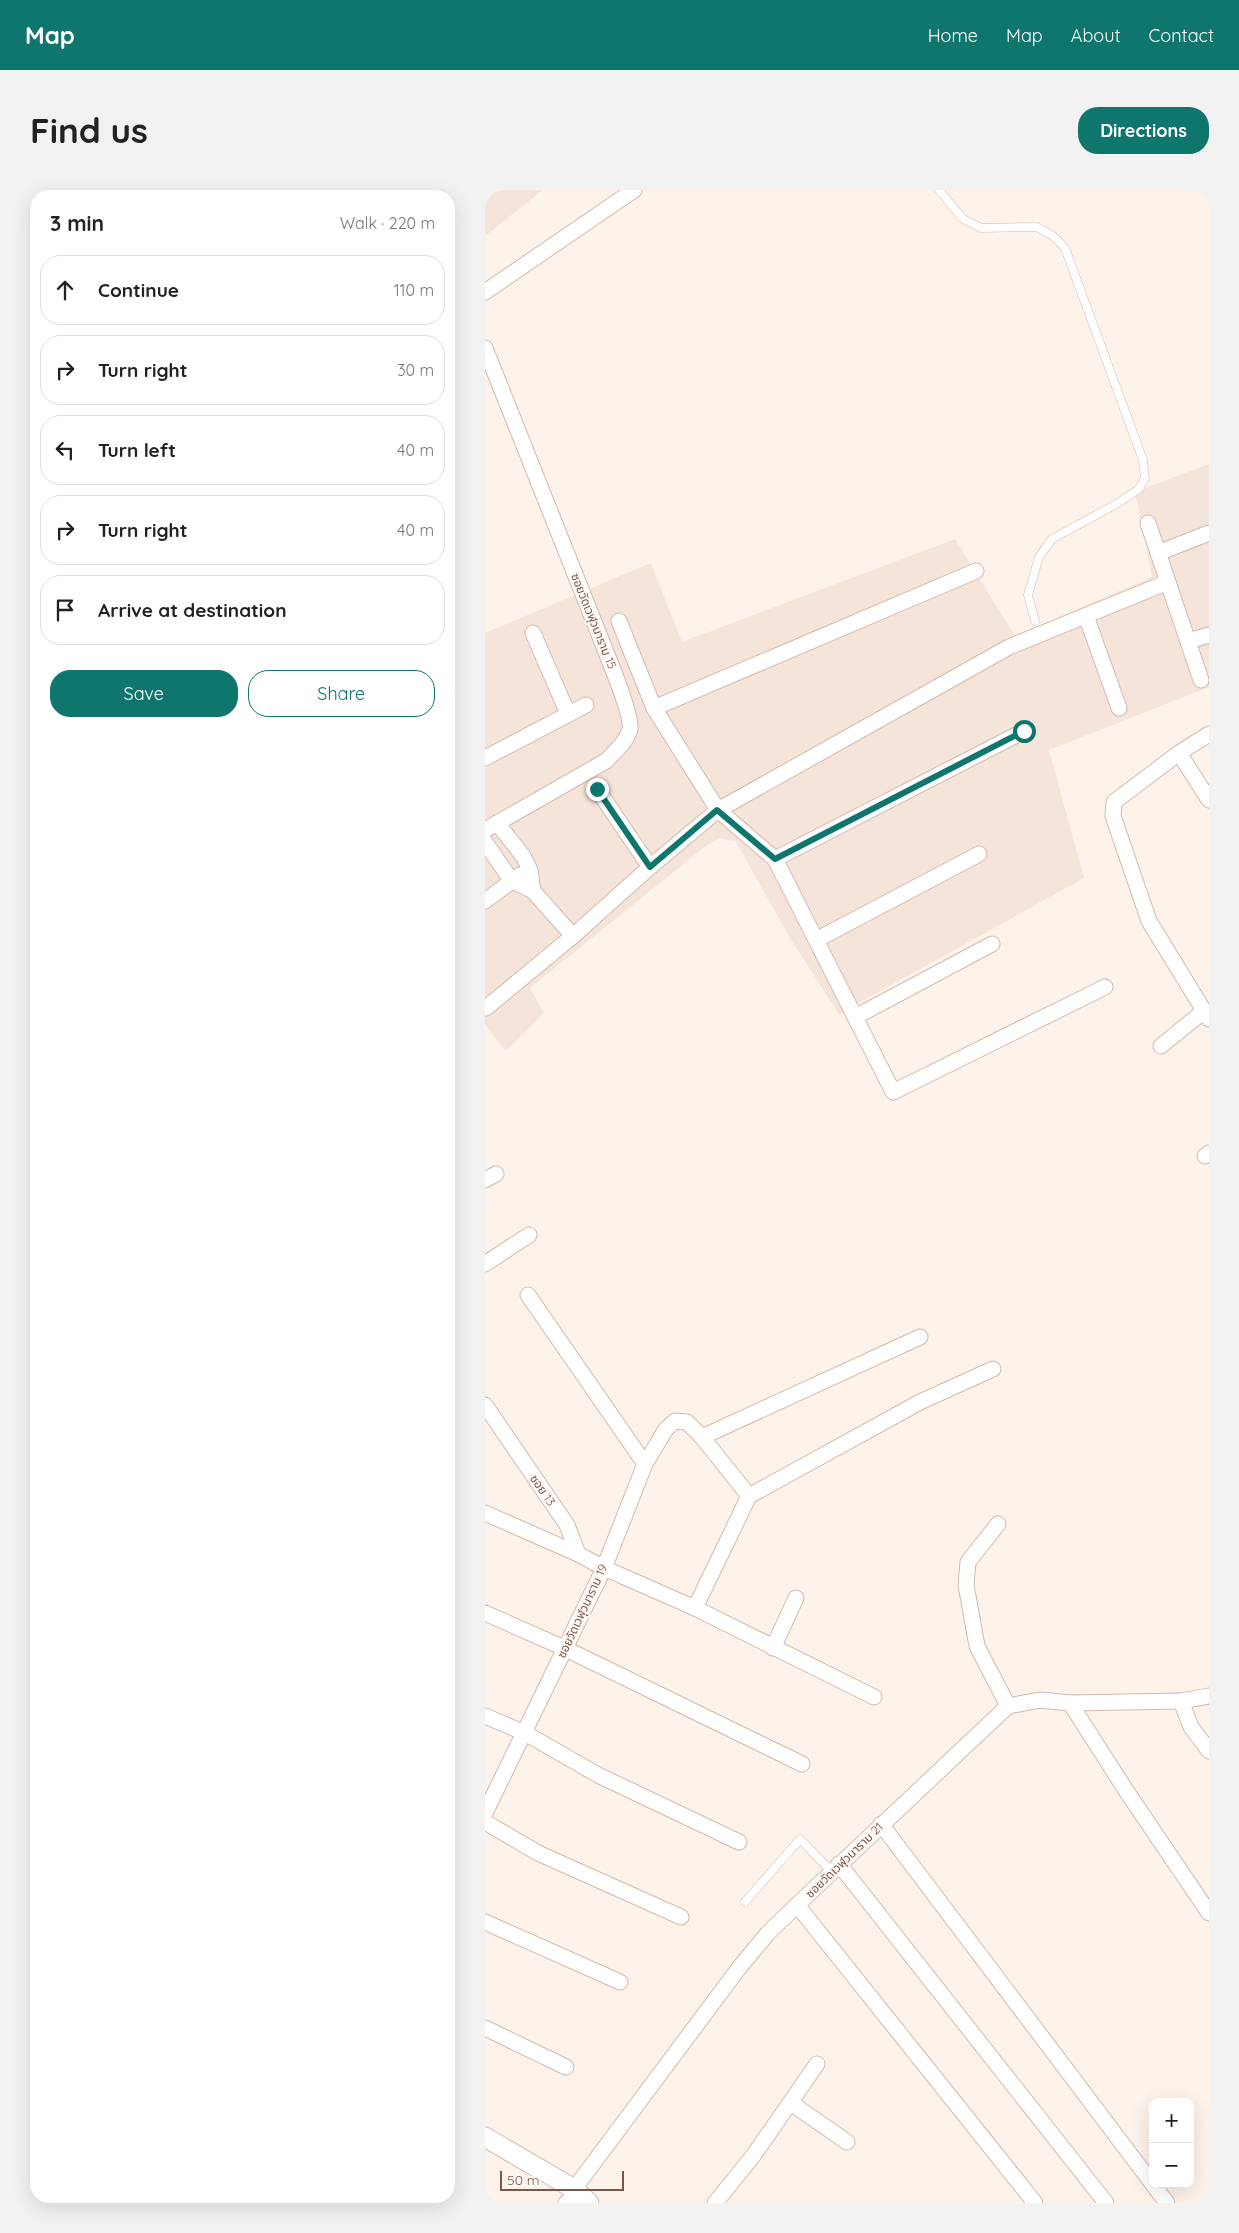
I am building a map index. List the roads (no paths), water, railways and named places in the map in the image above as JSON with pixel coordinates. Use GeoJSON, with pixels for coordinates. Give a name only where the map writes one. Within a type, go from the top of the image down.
{"type":"FeatureCollection","features":[{"type":"Feature","properties":{"kind":"street"},"geometry":{"type":"LineString","coordinates":[[485,292],[635,190]]}},
{"type":"Feature","properties":{"kind":"street","name":"ซอยวัดเวฬุวนาราม 15"},"geometry":{"type":"LineString","coordinates":[[485,348],[612,667],[626,708],[630,728],[622,745],[606,761],[491,826]]}},
{"type":"Feature","properties":{"kind":"street"},"geometry":{"type":"LineString","coordinates":[[1148,523],[1201,680]]}},
{"type":"Feature","properties":{"kind":"street"},"geometry":{"type":"LineString","coordinates":[[1158,553],[1209,533]]}},
{"type":"Feature","properties":{"kind":"street"},"geometry":{"type":"LineString","coordinates":[[654,708],[976,571]]}},
{"type":"Feature","properties":{"kind":"street"},"geometry":{"type":"LineString","coordinates":[[486,1008],[573,936],[717,810],[1009,647],[1168,582]]}},
{"type":"Feature","properties":{"kind":"street"},"geometry":{"type":"LineString","coordinates":[[1086,616],[1119,708]]}},
{"type":"Feature","properties":{"kind":"street"},"geometry":{"type":"LineString","coordinates":[[619,621],[654,708],[717,810],[775,859],[893,1092],[1105,987]]}},
{"type":"Feature","properties":{"kind":"street"},"geometry":{"type":"LineString","coordinates":[[533,633],[568,714]]}},
{"type":"Feature","properties":{"kind":"street"},"geometry":{"type":"LineString","coordinates":[[1188,641],[1209,634]]}},
{"type":"Feature","properties":{"kind":"street"},"geometry":{"type":"LineString","coordinates":[[486,753],[586,705]]}},
{"type":"Feature","properties":{"kind":"street"},"geometry":{"type":"LineString","coordinates":[[775,859],[1024,731]]}},
{"type":"Feature","properties":{"kind":"street"},"geometry":{"type":"LineString","coordinates":[[1161,1046],[1206,1015],[1149,921],[1113,816],[1114,802],[1179,753],[1209,734]]}},
{"type":"Feature","properties":{"kind":"street"},"geometry":{"type":"LineString","coordinates":[[1179,753],[1209,800]]}},
{"type":"Feature","properties":{"kind":"street"},"geometry":{"type":"LineString","coordinates":[[597,789],[650,867]]}},
{"type":"Feature","properties":{"kind":"street"},"geometry":{"type":"LineString","coordinates":[[491,826],[523,856],[531,870],[533,891]]}},
{"type":"Feature","properties":{"kind":"street"},"geometry":{"type":"LineString","coordinates":[[485,842],[511,880],[533,891],[573,936]]}},
{"type":"Feature","properties":{"kind":"street"},"geometry":{"type":"LineString","coordinates":[[816,940],[979,854]]}},
{"type":"Feature","properties":{"kind":"street"},"geometry":{"type":"LineString","coordinates":[[485,901],[511,880],[531,870]]}},
{"type":"Feature","properties":{"kind":"street"},"geometry":{"type":"LineString","coordinates":[[855,1017],[992,944]]}},
{"type":"Feature","properties":{"kind":"street"},"geometry":{"type":"LineString","coordinates":[[485,1264],[529,1235]]}},
{"type":"Feature","properties":{"kind":"street"},"geometry":{"type":"LineString","coordinates":[[528,1295],[645,1464]]}},
{"type":"Feature","properties":{"kind":"street"},"geometry":{"type":"LineString","coordinates":[[749,1496],[702,1437],[920,1337]]}},
{"type":"Feature","properties":{"kind":"street"},"geometry":{"type":"LineString","coordinates":[[695,1608],[749,1496],[920,1402],[993,1369]]}},
{"type":"Feature","properties":{"kind":"street","name":"ซอย 13"},"geometry":{"type":"LineString","coordinates":[[485,1405],[567,1525],[578,1554]]}},
{"type":"Feature","properties":{"kind":"street","name":"ซอยวัดเวฬุวนาราม 19"},"geometry":{"type":"LineString","coordinates":[[485,1813],[604,1568],[645,1464],[666,1429],[675,1421],[687,1422],[702,1437]]}},
{"type":"Feature","properties":{"kind":"street"},"geometry":{"type":"LineString","coordinates":[[485,1513],[695,1608],[874,1698]]}},
{"type":"Feature","properties":{"kind":"street"},"geometry":{"type":"LineString","coordinates":[[998,1524],[968,1562],[966,1585],[977,1646],[1008,1706],[1040,1700],[1071,1703],[1181,1701],[1209,1696]]}},
{"type":"Feature","properties":{"kind":"street"},"geometry":{"type":"LineString","coordinates":[[773,1648],[796,1598]]}},
{"type":"Feature","properties":{"kind":"street"},"geometry":{"type":"LineString","coordinates":[[485,1613],[565,1648],[802,1764]]}},
{"type":"Feature","properties":{"kind":"street"},"geometry":{"type":"LineString","coordinates":[[1181,1701],[1191,1727],[1209,1751]]}},
{"type":"Feature","properties":{"kind":"street"},"geometry":{"type":"LineString","coordinates":[[1071,1703],[1127,1792],[1209,1913]]}},
{"type":"Feature","properties":{"kind":"street","name":"ซอยวัดเวฬุวนาราม 21"},"geometry":{"type":"LineString","coordinates":[[577,2197],[739,1968],[768,1933],[881,1824],[1008,1706]]}},
{"type":"Feature","properties":{"kind":"street"},"geometry":{"type":"LineString","coordinates":[[485,1716],[525,1733],[598,1775],[739,1842]]}},
{"type":"Feature","properties":{"kind":"street"},"geometry":{"type":"LineString","coordinates":[[485,1822],[538,1853],[681,1917]]}},
{"type":"Feature","properties":{"kind":"street"},"geometry":{"type":"LineString","coordinates":[[881,1824],[1167,2203]]}},
{"type":"Feature","properties":{"kind":"street"},"geometry":{"type":"LineString","coordinates":[[835,1868],[1106,2203]]}},
{"type":"Feature","properties":{"kind":"street"},"geometry":{"type":"LineString","coordinates":[[797,1905],[1035,2203]]}},
{"type":"Feature","properties":{"kind":"street"},"geometry":{"type":"LineString","coordinates":[[485,1922],[620,1982]]}},
{"type":"Feature","properties":{"kind":"street"},"geometry":{"type":"LineString","coordinates":[[485,2028],[566,2067]]}},
{"type":"Feature","properties":{"kind":"street"},"geometry":{"type":"LineString","coordinates":[[715,2203],[753,2156],[817,2064]]}},
{"type":"Feature","properties":{"kind":"street"},"geometry":{"type":"LineString","coordinates":[[791,2103],[847,2142]]}},
{"type":"Feature","properties":{"kind":"street"},"geometry":{"type":"LineString","coordinates":[[485,2137],[577,2197]]}},
{"type":"Feature","properties":{"kind":"lane"},"geometry":{"type":"LineString","coordinates":[[939,190],[963,219],[981,228],[1037,227],[1053,236],[1065,248],[1143,460],[1145,478],[1139,489],[1118,503],[1052,539],[1039,557],[1028,595],[1035,621]]}},
{"type":"Feature","properties":{"kind":"lane"},"geometry":{"type":"LineString","coordinates":[[745,1902],[799,1838],[835,1868]]}}]}
